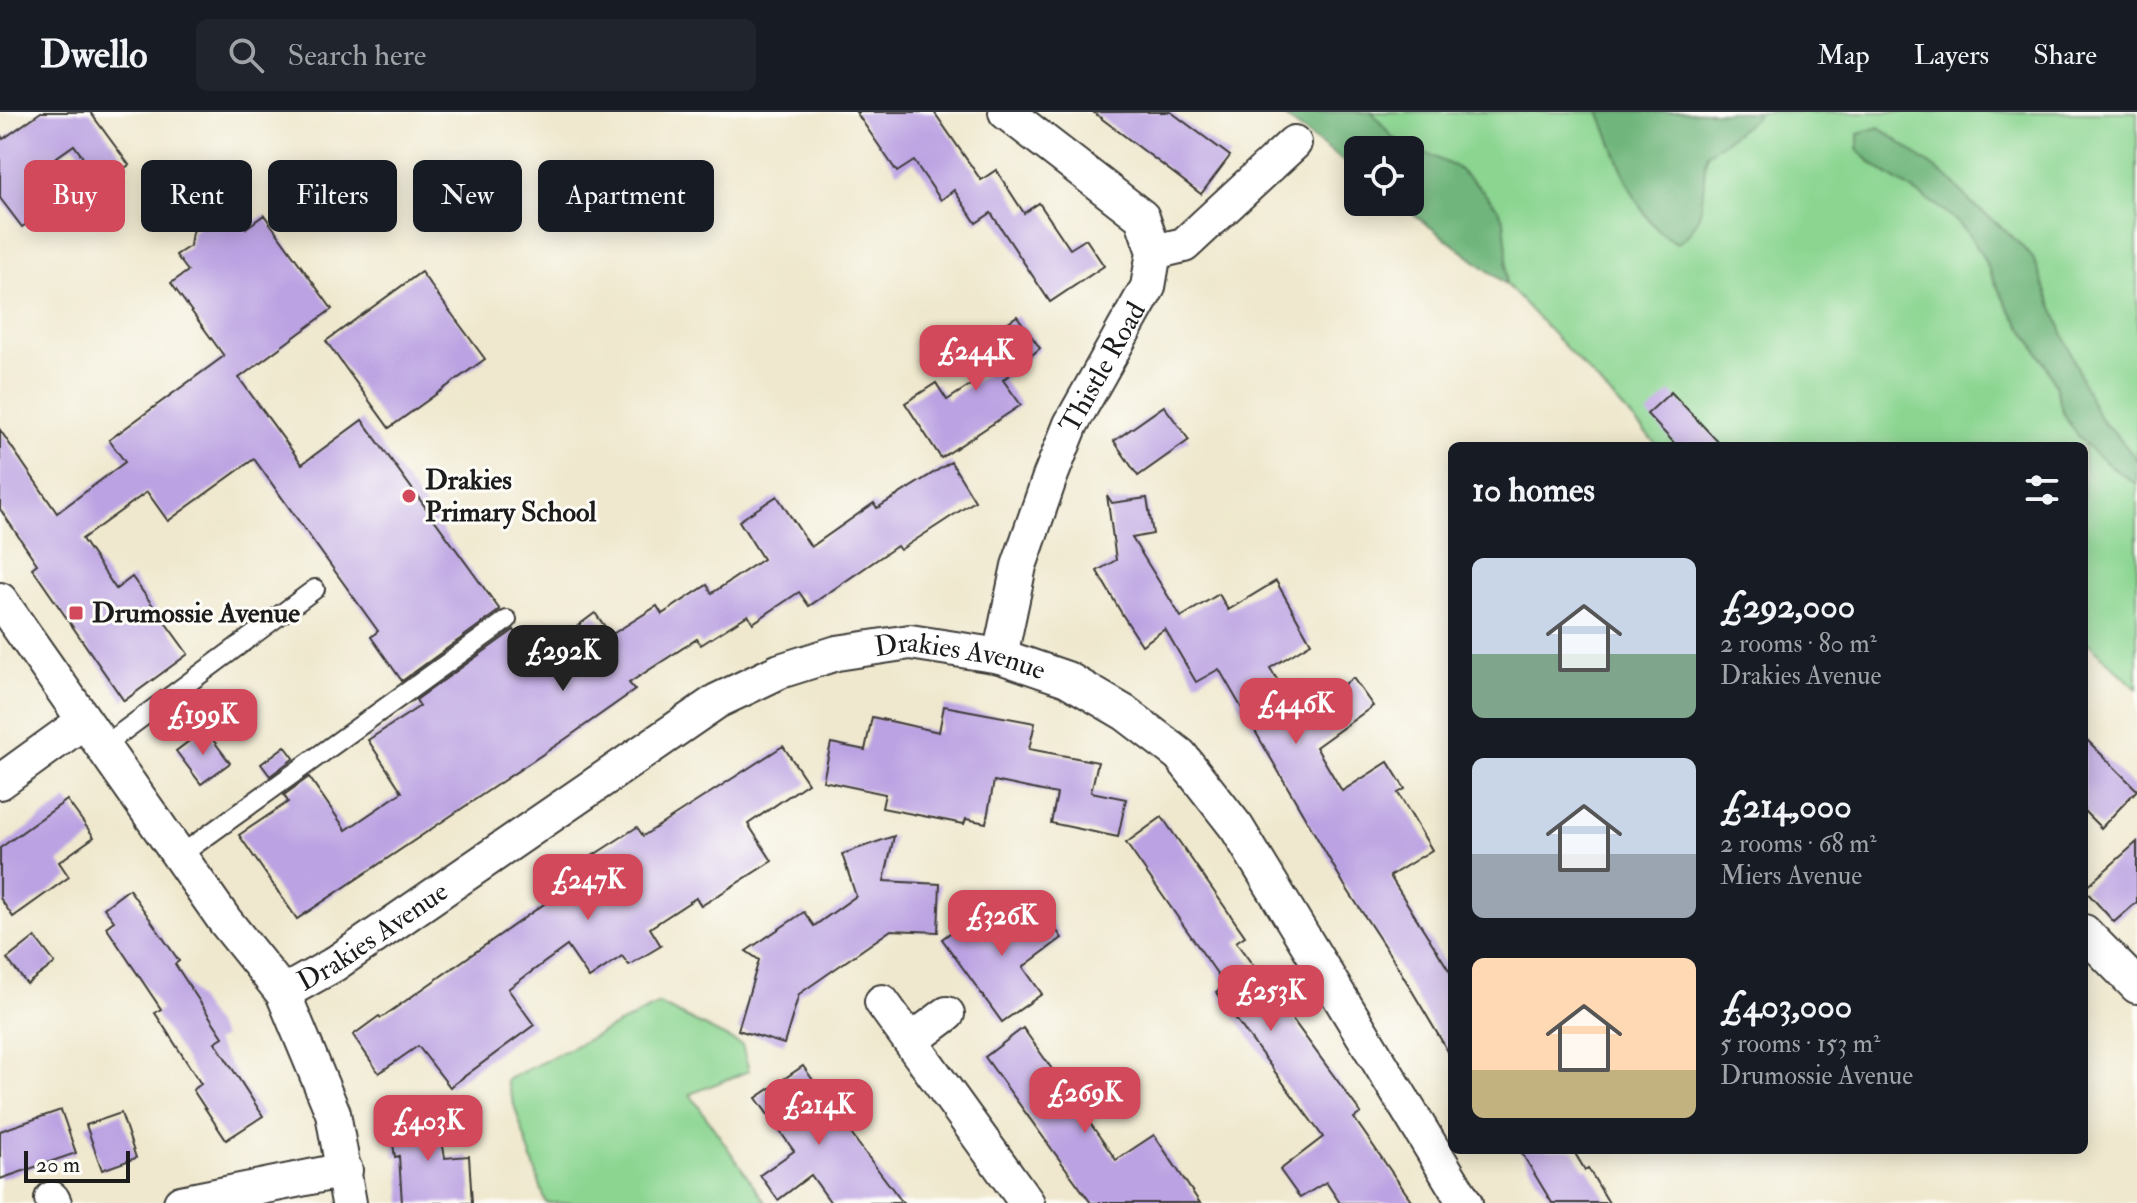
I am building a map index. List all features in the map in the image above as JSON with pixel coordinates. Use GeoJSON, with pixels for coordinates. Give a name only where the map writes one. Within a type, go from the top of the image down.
{"type":"FeatureCollection","features":[{"type":"Feature","properties":{"kind":"street"},"geometry":{"type":"LineString","coordinates":[[1006,112],[1142,217],[1154,252],[1184,245],[1294,143]]}},
{"type":"Feature","properties":{"kind":"street","name":"Thistle Road"},"geometry":{"type":"LineString","coordinates":[[1000,656],[1019,566],[1050,477],[1071,424],[1148,287],[1154,252]]}},
{"type":"Feature","properties":{"kind":"street"},"geometry":{"type":"LineString","coordinates":[[0,600],[225,921],[283,993],[333,1113],[347,1187],[181,1203]]}},
{"type":"Feature","properties":{"kind":"street","name":"Drakies Avenue"},"geometry":{"type":"LineString","coordinates":[[283,993],[333,965],[717,701],[780,671],[837,653],[910,642],[1000,656],[1067,679],[1125,713],[1180,755],[1237,828],[1465,1203]]}},
{"type":"Feature","properties":{"kind":"street"},"geometry":{"type":"LineString","coordinates":[[0,782],[93,734]]}},
{"type":"Feature","properties":{"kind":"street"},"geometry":{"type":"LineString","coordinates":[[2088,936],[2137,986]]}},
{"type":"Feature","properties":{"kind":"street"},"geometry":{"type":"LineString","coordinates":[[882,1002],[1027,1203]]}},
{"type":"Feature","properties":{"kind":"street"},"geometry":{"type":"LineString","coordinates":[[911,1041],[947,1014]]}},
{"type":"Feature","properties":{"kind":"lane"},"geometry":{"type":"LineString","coordinates":[[93,734],[315,589]]}},
{"type":"Feature","properties":{"kind":"lane"},"geometry":{"type":"LineString","coordinates":[[179,856],[507,620]]}},
{"type":"Feature","properties":{"kind":"green space"},"geometry":{"type":"Polygon","coordinates":[[[1278,112],[1372,112],[1391,136],[1344,136],[1344,162],[1278,112]]]}},
{"type":"Feature","properties":{"kind":"green space"},"geometry":{"type":"Polygon","coordinates":[[[1279,112],[2137,112],[2137,689],[2088,643],[2088,442],[1654,442],[1506,284],[1416,216],[1424,216],[1424,136],[1344,136],[1344,143],[1279,112]]]}},
{"type":"Feature","properties":{"kind":"green space"},"geometry":{"type":"Polygon","coordinates":[[[1599,112],[1758,112],[1756,118],[1707,154],[1699,214],[1695,225],[1678,243],[1664,235],[1639,205],[1599,112]]]}},
{"type":"Feature","properties":{"kind":"green space"},"geometry":{"type":"Polygon","coordinates":[[[1879,127],[1952,181],[1972,204],[2009,233],[2033,258],[2091,402],[2103,423],[2137,460],[2137,484],[2095,453],[2069,423],[2049,371],[1965,230],[1940,208],[1870,162],[1858,150],[1858,133],[1879,127]]]}},
{"type":"Feature","properties":{"kind":"green space"},"geometry":{"type":"Polygon","coordinates":[[[1424,152],[1456,167],[1498,208],[1504,221],[1506,284],[1416,216],[1424,216],[1424,152]]]}},
{"type":"Feature","properties":{"kind":"green space"},"geometry":{"type":"Polygon","coordinates":[[[659,1004],[742,1045],[749,1071],[690,1094],[766,1203],[546,1203],[506,1080],[659,1004]]]}},
{"type":"Feature","properties":{"kind":"building"},"geometry":{"type":"Polygon","coordinates":[[[41,112],[90,112],[129,165],[125,168],[125,160],[85,160],[74,145],[53,160],[24,160],[22,227],[0,198],[0,134],[3,139],[41,112]]]}},
{"type":"Feature","properties":{"kind":"building"},"geometry":{"type":"Polygon","coordinates":[[[856,112],[934,112],[981,180],[996,170],[1024,213],[1039,203],[1070,249],[1086,239],[1104,266],[1050,302],[991,213],[976,223],[954,190],[941,200],[914,161],[897,172],[856,112]]]}},
{"type":"Feature","properties":{"kind":"building"},"geometry":{"type":"Polygon","coordinates":[[[1093,112],[1171,112],[1230,156],[1201,194],[1093,112]]]}},
{"type":"Feature","properties":{"kind":"building"},"geometry":{"type":"Polygon","coordinates":[[[264,215],[268,221],[268,232],[276,232],[332,309],[239,378],[302,464],[362,420],[500,610],[402,681],[371,637],[378,631],[254,459],[168,521],[147,492],[82,539],[116,589],[132,577],[188,654],[124,701],[32,568],[37,564],[0,509],[0,430],[57,513],[125,462],[109,440],[224,356],[171,283],[188,271],[176,255],[190,246],[192,232],[252,232],[252,224],[264,215]]]}},
{"type":"Feature","properties":{"kind":"building"},"geometry":{"type":"Polygon","coordinates":[[[421,272],[485,359],[389,428],[326,341],[421,272]]]}},
{"type":"Feature","properties":{"kind":"building"},"geometry":{"type":"Polygon","coordinates":[[[1017,316],[1040,348],[1003,380],[1021,405],[941,458],[905,403],[936,383],[947,400],[995,369],[977,344],[1017,316]]]}},
{"type":"Feature","properties":{"kind":"building"},"geometry":{"type":"Polygon","coordinates":[[[1671,392],[1718,442],[1673,442],[1647,414],[1671,392]]]}},
{"type":"Feature","properties":{"kind":"building"},"geometry":{"type":"Polygon","coordinates":[[[1164,406],[1189,440],[1138,476],[1114,441],[1164,406]]]}},
{"type":"Feature","properties":{"kind":"building"},"geometry":{"type":"Polygon","coordinates":[[[951,462],[975,501],[900,550],[897,546],[809,606],[799,592],[753,623],[748,615],[701,645],[697,639],[629,683],[635,690],[564,740],[297,919],[239,835],[288,802],[284,795],[309,777],[346,830],[402,792],[368,740],[420,706],[416,700],[514,630],[529,650],[536,646],[541,653],[595,613],[611,635],[657,606],[662,614],[707,585],[712,593],[763,559],[739,521],[777,496],[811,547],[874,503],[877,508],[951,462]]]}},
{"type":"Feature","properties":{"kind":"building"},"geometry":{"type":"Polygon","coordinates":[[[1107,495],[1112,503],[1147,498],[1153,534],[1132,538],[1181,617],[1219,594],[1228,610],[1276,581],[1311,643],[1270,668],[1300,717],[1353,678],[1373,706],[1316,747],[1342,791],[1388,762],[1405,789],[1398,793],[1432,850],[1390,876],[1448,969],[1448,1051],[1345,886],[1219,669],[1196,682],[1165,629],[1142,645],[1097,571],[1116,560],[1107,495]]]}},
{"type":"Feature","properties":{"kind":"building"},"geometry":{"type":"Polygon","coordinates":[[[944,706],[1035,723],[1029,749],[1098,762],[1091,792],[1126,799],[1118,837],[1051,823],[1057,794],[994,781],[986,823],[966,819],[964,824],[882,808],[885,794],[823,781],[831,743],[865,750],[872,717],[939,732],[944,706]]]}},
{"type":"Feature","properties":{"kind":"building"},"geometry":{"type":"Polygon","coordinates":[[[205,729],[230,763],[201,784],[176,751],[205,729]]]}},
{"type":"Feature","properties":{"kind":"building"},"geometry":{"type":"Polygon","coordinates":[[[2088,741],[2137,790],[2101,828],[2088,815],[2088,741]]]}},
{"type":"Feature","properties":{"kind":"building"},"geometry":{"type":"Polygon","coordinates":[[[285,746],[294,758],[270,776],[261,764],[285,746]]]}},
{"type":"Feature","properties":{"kind":"building"},"geometry":{"type":"Polygon","coordinates":[[[783,746],[808,783],[748,824],[772,861],[701,906],[696,898],[650,928],[661,946],[629,965],[622,956],[589,978],[567,946],[508,989],[534,1025],[450,1087],[418,1046],[379,1073],[353,1035],[554,897],[547,887],[575,867],[637,827],[643,836],[783,746]]]}},
{"type":"Feature","properties":{"kind":"building"},"geometry":{"type":"Polygon","coordinates":[[[67,800],[94,837],[59,862],[69,877],[13,917],[0,898],[0,848],[67,800]]]}},
{"type":"Feature","properties":{"kind":"building"},"geometry":{"type":"Polygon","coordinates":[[[1162,817],[1245,936],[1236,942],[1361,1113],[1354,1118],[1413,1203],[1340,1203],[1326,1182],[1300,1198],[1280,1170],[1323,1137],[1216,992],[1225,985],[1126,843],[1162,817]]]}},
{"type":"Feature","properties":{"kind":"building"},"geometry":{"type":"Polygon","coordinates":[[[894,836],[884,881],[940,884],[938,932],[891,930],[799,994],[784,1044],[738,1030],[759,960],[746,951],[804,912],[814,926],[856,896],[842,854],[894,836]]]}},
{"type":"Feature","properties":{"kind":"building"},"geometry":{"type":"Polygon","coordinates":[[[2137,842],[2137,902],[2114,922],[2088,893],[2088,885],[2137,842]]]}},
{"type":"Feature","properties":{"kind":"building"},"geometry":{"type":"Polygon","coordinates":[[[129,889],[179,961],[175,964],[223,1037],[215,1042],[263,1116],[226,1140],[193,1090],[201,1084],[155,1013],[161,1009],[106,927],[114,921],[104,908],[129,889]]]}},
{"type":"Feature","properties":{"kind":"building"},"geometry":{"type":"Polygon","coordinates":[[[1040,908],[1062,938],[1023,967],[1042,994],[1002,1022],[942,939],[981,910],[1000,936],[1040,908]]]}},
{"type":"Feature","properties":{"kind":"building"},"geometry":{"type":"Polygon","coordinates":[[[35,937],[55,963],[27,984],[7,959],[35,937]]]}},
{"type":"Feature","properties":{"kind":"building"},"geometry":{"type":"Polygon","coordinates":[[[1023,1028],[1116,1160],[1154,1135],[1200,1203],[1091,1203],[985,1057],[1023,1028]]]}},
{"type":"Feature","properties":{"kind":"building"},"geometry":{"type":"Polygon","coordinates":[[[803,1066],[903,1203],[831,1203],[811,1175],[778,1200],[760,1175],[794,1151],[756,1098],[803,1066]]]}},
{"type":"Feature","properties":{"kind":"building"},"geometry":{"type":"Polygon","coordinates":[[[61,1110],[76,1153],[0,1179],[0,1131],[61,1110]]]}},
{"type":"Feature","properties":{"kind":"building"},"geometry":{"type":"Polygon","coordinates":[[[437,1111],[445,1158],[469,1156],[472,1203],[402,1203],[399,1156],[395,1157],[389,1119],[437,1111]]]}},
{"type":"Feature","properties":{"kind":"building"},"geometry":{"type":"Polygon","coordinates":[[[121,1113],[136,1158],[102,1170],[86,1125],[121,1113]]]}},
{"type":"Feature","properties":{"kind":"building"},"geometry":{"type":"Polygon","coordinates":[[[1522,1154],[1575,1154],[1585,1170],[1588,1168],[1609,1203],[1552,1203],[1522,1154]]]}},
{"type":"Feature","properties":{"kind":"place","name":"Drakies Primary School"},"geometry":{"type":"Point","coordinates":[409,496]}},
{"type":"Feature","properties":{"kind":"place","name":"Drumossie Avenue"},"geometry":{"type":"Point","coordinates":[76,613]}}]}
